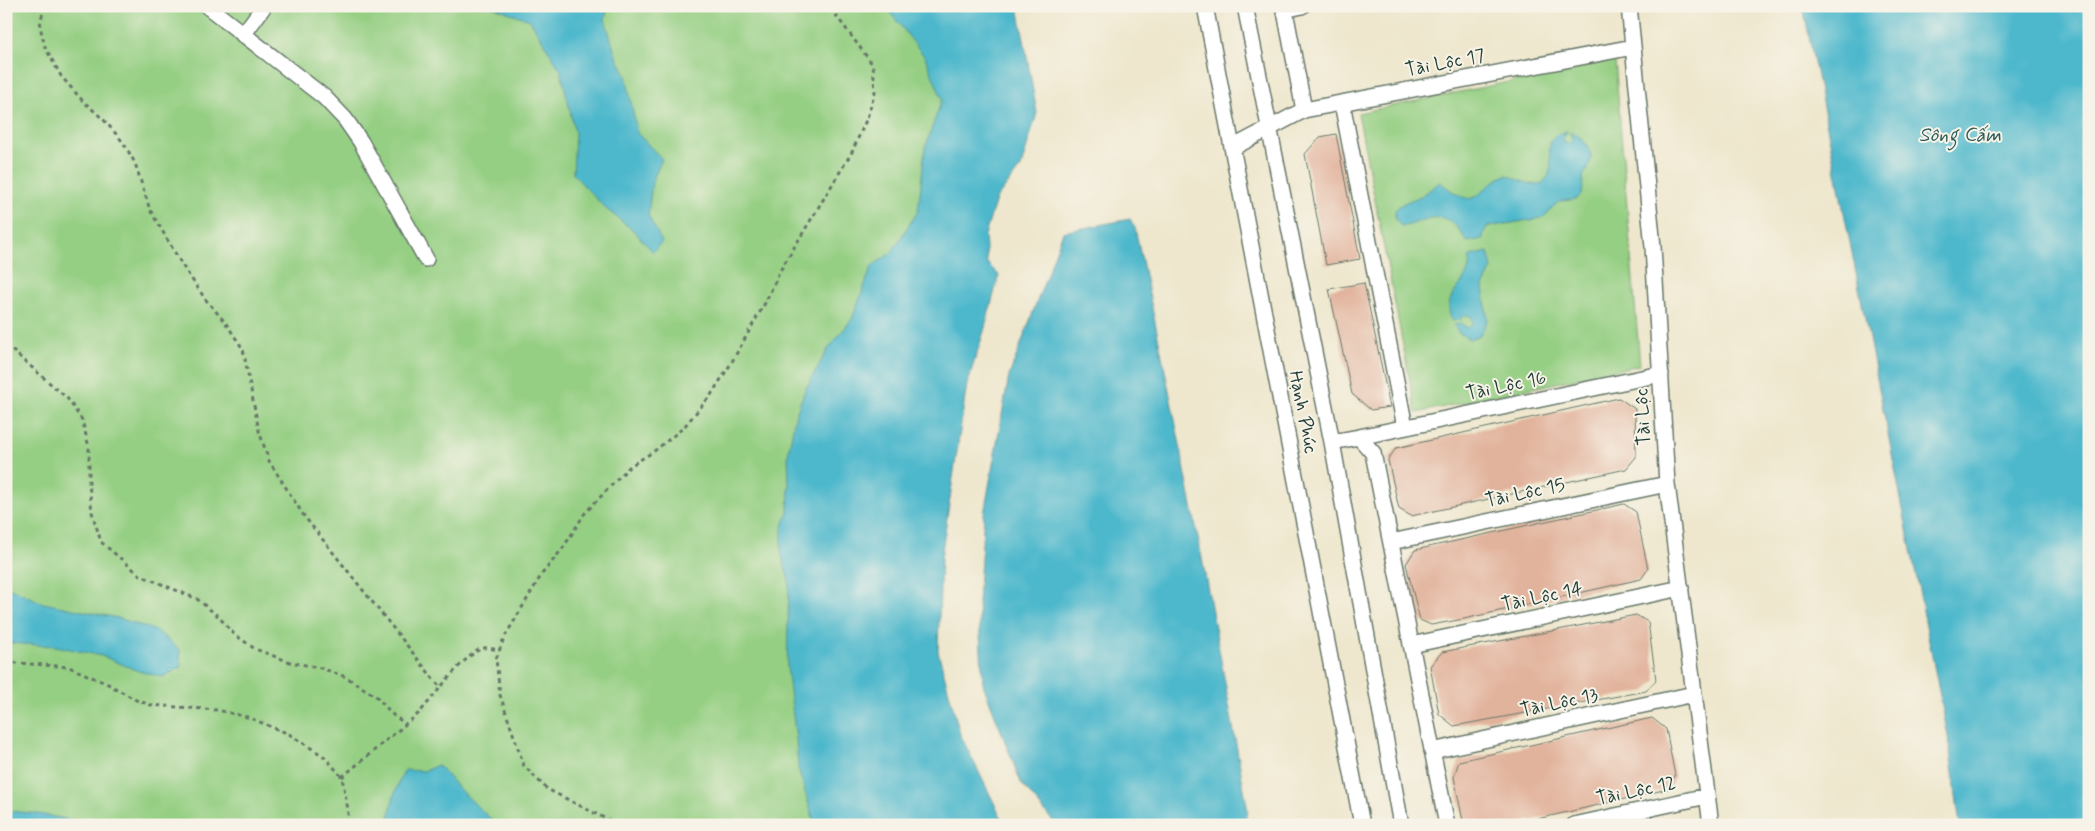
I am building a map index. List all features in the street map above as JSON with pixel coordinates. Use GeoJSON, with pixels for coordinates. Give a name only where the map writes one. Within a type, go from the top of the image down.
{"type":"FeatureCollection","features":[{"type":"Feature","properties":{"kind":"street"},"geometry":{"type":"LineString","coordinates":[[207,6],[324,97],[345,119],[361,142],[426,259]]}},
{"type":"Feature","properties":{"kind":"street"},"geometry":{"type":"LineString","coordinates":[[243,35],[264,6]]}},
{"type":"Feature","properties":{"kind":"street","name":"Hạnh Phúc"},"geometry":{"type":"LineString","coordinates":[[1205,6],[1362,825]]}},
{"type":"Feature","properties":{"kind":"street","name":"Hạnh Phúc"},"geometry":{"type":"LineString","coordinates":[[1245,6],[1332,442],[1401,825]]}},
{"type":"Feature","properties":{"kind":"street"},"geometry":{"type":"LineString","coordinates":[[1302,6],[1284,8],[1304,110]]}},
{"type":"Feature","properties":{"kind":"street","name":"Tài Lộc"},"geometry":{"type":"LineString","coordinates":[[1629,6],[1653,247],[1667,484],[1711,825]]}},
{"type":"Feature","properties":{"kind":"street","name":"Tài Lộc 17"},"geometry":{"type":"LineString","coordinates":[[1232,148],[1304,110],[1633,47]]}},
{"type":"Feature","properties":{"kind":"street"},"geometry":{"type":"LineString","coordinates":[[1342,103],[1405,427]]}},
{"type":"Feature","properties":{"kind":"street","name":"Tài Lộc 16"},"geometry":{"type":"LineString","coordinates":[[1332,442],[1661,374]]}},
{"type":"Feature","properties":{"kind":"street"},"geometry":{"type":"LineString","coordinates":[[1358,437],[1373,453],[1447,825]]}},
{"type":"Feature","properties":{"kind":"street","name":"Tài Lộc 15"},"geometry":{"type":"LineString","coordinates":[[1391,542],[1667,484]]}},
{"type":"Feature","properties":{"kind":"street","name":"Tài Lộc 14"},"geometry":{"type":"LineString","coordinates":[[1411,645],[1680,588]]}},
{"type":"Feature","properties":{"kind":"street","name":"Tài Lộc 13"},"geometry":{"type":"LineString","coordinates":[[1432,751],[1694,694]]}},
{"type":"Feature","properties":{"kind":"street","name":"Tài Lộc 12"},"geometry":{"type":"LineString","coordinates":[[1574,825],[1707,796]]}},
{"type":"Feature","properties":{"kind":"path"},"geometry":{"type":"LineString","coordinates":[[44,6],[40,26],[45,47],[62,76],[82,100],[103,119],[123,142],[135,163],[150,210],[184,268],[243,349],[257,422],[269,461],[285,488],[310,523],[440,687]]}},
{"type":"Feature","properties":{"kind":"path"},"geometry":{"type":"LineString","coordinates":[[618,825],[547,789],[524,766],[500,695],[496,659],[504,638],[542,574],[563,548],[585,513],[630,466],[653,452],[684,428],[710,394],[730,365],[781,269],[852,152],[867,118],[875,92],[873,65],[830,6]]}},
{"type":"Feature","properties":{"kind":"path"},"geometry":{"type":"LineString","coordinates":[[6,345],[67,398],[82,420],[89,447],[89,482],[92,512],[101,542],[140,576],[197,599],[218,616],[234,634],[255,649],[290,662],[321,668],[346,677],[377,697],[394,716],[406,724]]}},
{"type":"Feature","properties":{"kind":"path"},"geometry":{"type":"LineString","coordinates":[[342,777],[428,704],[440,687],[470,657],[484,648],[500,650]]}},
{"type":"Feature","properties":{"kind":"path"},"geometry":{"type":"LineString","coordinates":[[6,662],[69,667],[108,684],[136,700],[151,705],[217,710],[247,717],[289,734],[325,758],[342,777],[348,810],[348,825]]}},
{"type":"Feature","properties":{"kind":"green space"},"geometry":{"type":"Polygon","coordinates":[[[6,6],[928,6],[962,63],[929,266],[932,825],[6,825],[6,6]]]}},
{"type":"Feature","properties":{"kind":"green space"},"geometry":{"type":"Polygon","coordinates":[[[1615,60],[1640,365],[1416,413],[1358,113],[1615,60]]]}},
{"type":"Feature","properties":{"kind":"water"},"geometry":{"type":"Polygon","coordinates":[[[491,6],[608,6],[605,19],[615,53],[626,75],[637,133],[662,159],[652,182],[648,215],[662,242],[653,252],[633,230],[606,209],[573,174],[575,133],[561,71],[530,20],[491,6]]]}},
{"type":"Feature","properties":{"kind":"water"},"geometry":{"type":"Polygon","coordinates":[[[885,6],[1018,6],[1037,113],[1021,167],[996,199],[985,235],[987,263],[999,275],[967,384],[941,558],[938,651],[960,734],[1005,825],[815,825],[798,768],[787,667],[789,581],[781,553],[782,529],[788,512],[788,454],[795,417],[805,390],[828,349],[852,319],[872,266],[891,253],[918,211],[925,148],[942,99],[925,57],[885,6]]]}},
{"type":"Feature","properties":{"kind":"water","name":"Sông Cấm"},"geometry":{"type":"Polygon","coordinates":[[[1803,6],[2089,6],[2089,825],[1960,825],[1948,736],[1803,6]]]}},
{"type":"Feature","properties":{"kind":"water"},"geometry":{"type":"Polygon","coordinates":[[[1567,131],[1567,134],[1564,134],[1563,142],[1571,144],[1573,136],[1570,135],[1571,132],[1580,137],[1590,150],[1591,161],[1584,174],[1582,193],[1576,199],[1559,202],[1542,218],[1487,227],[1483,239],[1467,242],[1453,224],[1443,218],[1429,218],[1406,226],[1401,226],[1395,219],[1395,210],[1398,207],[1426,193],[1440,182],[1454,192],[1471,198],[1477,196],[1496,180],[1507,175],[1530,184],[1541,184],[1548,177],[1551,167],[1550,143],[1558,134],[1567,131]]]}},
{"type":"Feature","properties":{"kind":"water"},"geometry":{"type":"Polygon","coordinates":[[[1130,219],[1135,228],[1151,301],[1208,592],[1248,812],[1243,825],[1056,825],[1021,783],[983,684],[978,603],[984,514],[1009,376],[1063,232],[1130,219]]]}},
{"type":"Feature","properties":{"kind":"water"},"geometry":{"type":"Polygon","coordinates":[[[1488,252],[1492,268],[1483,287],[1488,320],[1479,336],[1469,339],[1459,333],[1454,325],[1461,324],[1468,328],[1473,323],[1471,316],[1464,315],[1460,320],[1452,321],[1449,303],[1466,276],[1470,256],[1488,252]]]}},
{"type":"Feature","properties":{"kind":"water"},"geometry":{"type":"Polygon","coordinates":[[[6,586],[43,603],[118,618],[157,631],[180,650],[181,667],[163,677],[138,671],[102,656],[56,646],[6,643],[6,586]]]}},
{"type":"Feature","properties":{"kind":"water"},"geometry":{"type":"Polygon","coordinates":[[[438,765],[458,788],[497,825],[389,825],[398,783],[405,770],[424,771],[438,765]]]}},
{"type":"Feature","properties":{"kind":"water"},"geometry":{"type":"Polygon","coordinates":[[[6,811],[33,813],[98,825],[6,825],[6,811]]]}},
{"type":"Feature","properties":{"kind":"building"},"geometry":{"type":"Polygon","coordinates":[[[1336,134],[1360,259],[1326,265],[1305,154],[1320,137],[1336,134]]]}},
{"type":"Feature","properties":{"kind":"building"},"geometry":{"type":"Polygon","coordinates":[[[1364,283],[1390,407],[1371,410],[1352,394],[1329,289],[1364,283]]]}},
{"type":"Feature","properties":{"kind":"building"},"geometry":{"type":"Polygon","coordinates":[[[1619,398],[1635,409],[1636,457],[1626,469],[1411,516],[1399,509],[1388,460],[1396,448],[1619,398]]]}},
{"type":"Feature","properties":{"kind":"building"},"geometry":{"type":"Polygon","coordinates":[[[1624,504],[1636,512],[1648,569],[1641,579],[1464,619],[1431,625],[1420,620],[1406,564],[1415,550],[1624,504]]]}},
{"type":"Feature","properties":{"kind":"building"},"geometry":{"type":"Polygon","coordinates":[[[1636,615],[1648,622],[1656,680],[1646,691],[1454,726],[1439,714],[1430,666],[1442,652],[1636,615]]]}},
{"type":"Feature","properties":{"kind":"building"},"geometry":{"type":"Polygon","coordinates":[[[1652,718],[1666,729],[1675,776],[1668,789],[1511,825],[1467,825],[1463,821],[1454,777],[1459,761],[1652,718]]]}}]}
